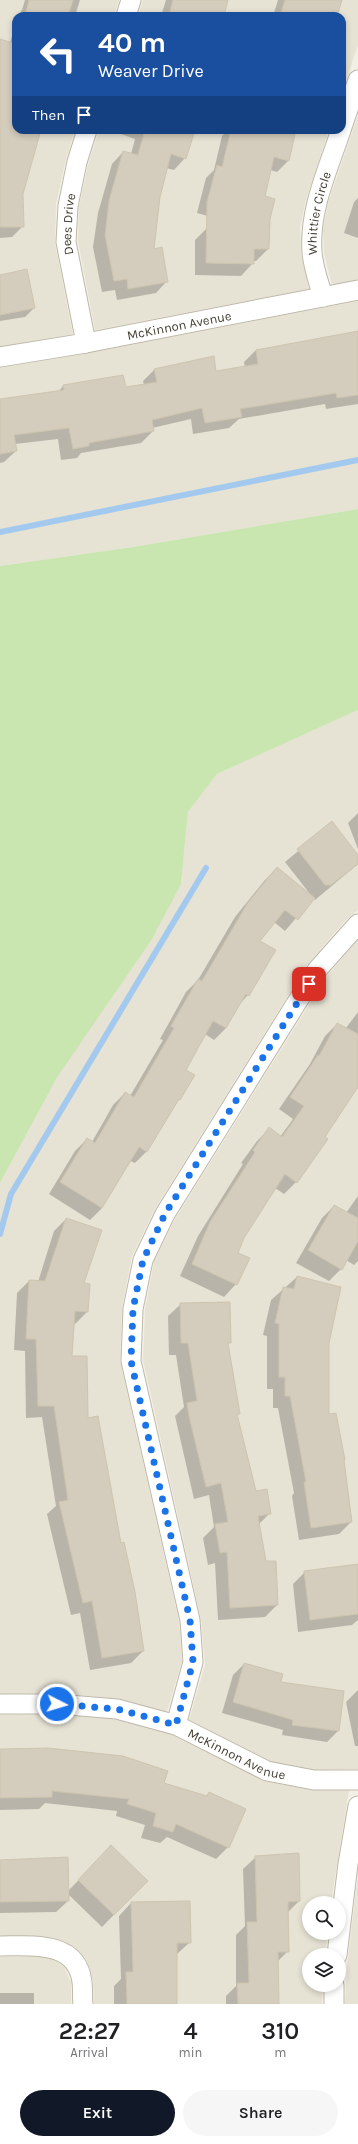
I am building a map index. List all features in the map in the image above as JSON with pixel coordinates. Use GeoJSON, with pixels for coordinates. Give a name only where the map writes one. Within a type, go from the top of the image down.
{"type":"FeatureCollection","features":[{"type":"Feature","properties":{"kind":"street"},"geometry":{"type":"LineString","coordinates":[[127,12],[131,0]]}},
{"type":"Feature","properties":{"kind":"street"},"geometry":{"type":"LineString","coordinates":[[346,115],[358,80]]}},
{"type":"Feature","properties":{"kind":"street","name":"Dees Drive"},"geometry":{"type":"LineString","coordinates":[[86,343],[66,242],[68,206],[77,162],[87,134]]}},
{"type":"Feature","properties":{"kind":"street","name":"Whittier Circle"},"geometry":{"type":"LineString","coordinates":[[323,297],[312,254],[311,229],[317,200],[340,134]]}},
{"type":"Feature","properties":{"kind":"street","name":"McKinnon Avenue"},"geometry":{"type":"LineString","coordinates":[[0,357],[86,343],[358,290]]}},
{"type":"Feature","properties":{"kind":"street"},"geometry":{"type":"LineString","coordinates":[[176,1725],[193,1662],[190,1620],[131,1361],[133,1309],[143,1260],[165,1214],[317,970],[358,924]]}},
{"type":"Feature","properties":{"kind":"street","name":"McKinnon Avenue"},"geometry":{"type":"LineString","coordinates":[[0,1704],[57,1704],[117,1709],[176,1725],[267,1771],[314,1780],[358,1780]]}},
{"type":"Feature","properties":{"kind":"street"},"geometry":{"type":"LineString","coordinates":[[338,1948],[348,1864],[358,1806]]}},
{"type":"Feature","properties":{"kind":"street"},"geometry":{"type":"LineString","coordinates":[[0,1946],[43,1946],[60,1951],[75,1963],[82,1981],[83,2004]]}},
{"type":"Feature","properties":{"kind":"street"},"geometry":{"type":"LineString","coordinates":[[334,1992],[334,2004]]}},
{"type":"Feature","properties":{"kind":"shaded area"},"geometry":{"type":"Polygon","coordinates":[[[0,0],[119,0],[115,12],[12,12],[12,134],[74,134],[66,159],[56,204],[55,243],[73,335],[0,347],[0,0]]]}},
{"type":"Feature","properties":{"kind":"shaded area"},"geometry":{"type":"Polygon","coordinates":[[[143,0],[358,0],[358,45],[346,80],[346,12],[139,12],[143,0]]]}},
{"type":"Feature","properties":{"kind":"shaded area"},"geometry":{"type":"Polygon","coordinates":[[[358,115],[358,280],[332,285],[324,253],[323,230],[328,203],[358,115]]]}},
{"type":"Feature","properties":{"kind":"shaded area"},"geometry":{"type":"Polygon","coordinates":[[[98,134],[328,134],[306,199],[300,227],[301,254],[309,289],[95,330],[78,241],[79,207],[88,165],[98,134]]]}},
{"type":"Feature","properties":{"kind":"shaded area"},"geometry":{"type":"Polygon","coordinates":[[[358,301],[358,509],[133,547],[0,566],[0,367],[99,351],[358,301]]]}},
{"type":"Feature","properties":{"kind":"shaded area"},"geometry":{"type":"Polygon","coordinates":[[[358,710],[358,910],[345,921],[307,965],[155,1209],[132,1256],[122,1307],[120,1361],[179,1621],[182,1661],[167,1712],[118,1699],[59,1693],[0,1694],[0,1183],[58,1076],[181,884],[188,812],[217,774],[358,710]]]}},
{"type":"Feature","properties":{"kind":"shaded area"},"geometry":{"type":"Polygon","coordinates":[[[358,939],[358,1769],[315,1770],[271,1762],[189,1720],[205,1665],[201,1619],[143,1360],[145,1310],[154,1262],[175,1219],[327,976],[358,939]]]}},
{"type":"Feature","properties":{"kind":"shaded area"},"geometry":{"type":"Polygon","coordinates":[[[57,1714],[115,1719],[171,1734],[265,1781],[311,1790],[349,1790],[332,1896],[302,1896],[302,1940],[327,1940],[326,1948],[302,1948],[302,1992],[323,1992],[322,2004],[94,2004],[93,1980],[86,1959],[68,1943],[43,1936],[0,1936],[0,1715],[57,1714]]]}},
{"type":"Feature","properties":{"kind":"shaded area"},"geometry":{"type":"Polygon","coordinates":[[[358,1875],[358,2004],[345,2004],[347,1967],[358,1875]]]}},
{"type":"Feature","properties":{"kind":"shaded area"},"geometry":{"type":"Polygon","coordinates":[[[41,1956],[54,1959],[65,1968],[71,1983],[71,2004],[0,2004],[0,1957],[41,1956]]]}},
{"type":"Feature","properties":{"kind":"green space"},"geometry":{"type":"Polygon","coordinates":[[[358,509],[358,710],[217,774],[188,812],[181,884],[152,939],[58,1076],[0,1183],[0,566],[133,547],[358,509]]]}},
{"type":"Feature","properties":{"kind":"building"},"geometry":{"type":"Polygon","coordinates":[[[29,0],[73,0],[69,12],[26,12],[29,0]]]}},
{"type":"Feature","properties":{"kind":"building"},"geometry":{"type":"Polygon","coordinates":[[[173,0],[228,0],[225,12],[170,12],[173,0]]]}},
{"type":"Feature","properties":{"kind":"building"},"geometry":{"type":"Polygon","coordinates":[[[285,0],[342,0],[338,12],[281,12],[285,0]]]}},
{"type":"Feature","properties":{"kind":"building"},"geometry":{"type":"Polygon","coordinates":[[[0,39],[12,43],[12,134],[40,134],[23,194],[24,227],[0,227],[0,39]]]}},
{"type":"Feature","properties":{"kind":"building"},"geometry":{"type":"Polygon","coordinates":[[[144,134],[194,134],[186,159],[171,154],[160,197],[154,249],[162,247],[168,282],[128,289],[127,279],[114,281],[105,235],[109,201],[123,151],[138,155],[144,134]]]}},
{"type":"Feature","properties":{"kind":"building"},"geometry":{"type":"Polygon","coordinates":[[[230,134],[295,134],[289,161],[274,157],[265,196],[275,199],[270,219],[269,249],[254,249],[254,264],[206,263],[207,202],[217,165],[222,167],[230,134]]]}},
{"type":"Feature","properties":{"kind":"building"},"geometry":{"type":"Polygon","coordinates":[[[27,269],[35,308],[0,315],[0,275],[27,269]]]}},
{"type":"Feature","properties":{"kind":"building"},"geometry":{"type":"Polygon","coordinates":[[[358,331],[358,395],[337,398],[336,393],[240,409],[242,417],[205,423],[202,408],[152,420],[154,431],[89,443],[89,446],[73,449],[69,428],[14,435],[17,451],[0,454],[0,399],[64,390],[63,385],[123,375],[126,387],[157,382],[154,369],[214,356],[216,371],[258,364],[256,350],[358,331]]]}},
{"type":"Feature","properties":{"kind":"building"},"geometry":{"type":"Polygon","coordinates":[[[332,821],[358,855],[358,864],[331,885],[325,885],[297,849],[332,821]]]}},
{"type":"Feature","properties":{"kind":"building"},"geometry":{"type":"Polygon","coordinates":[[[277,867],[315,898],[298,920],[285,910],[260,941],[276,950],[249,996],[246,994],[226,1028],[213,1021],[186,1070],[195,1075],[147,1152],[139,1147],[102,1208],[60,1182],[87,1138],[95,1143],[125,1092],[134,1097],[174,1028],[171,1026],[198,979],[202,981],[247,904],[277,867]]]}},
{"type":"Feature","properties":{"kind":"building"},"geometry":{"type":"Polygon","coordinates":[[[337,1023],[358,1034],[358,1087],[325,1137],[328,1139],[297,1183],[285,1174],[244,1238],[238,1253],[250,1258],[237,1285],[192,1264],[210,1222],[255,1152],[253,1150],[269,1127],[282,1137],[304,1106],[290,1097],[318,1055],[319,1056],[337,1023]]]}},
{"type":"Feature","properties":{"kind":"building"},"geometry":{"type":"Polygon","coordinates":[[[334,1205],[358,1218],[358,1241],[342,1270],[308,1250],[334,1205]]]}},
{"type":"Feature","properties":{"kind":"building"},"geometry":{"type":"Polygon","coordinates":[[[66,1218],[102,1230],[84,1283],[90,1284],[88,1312],[75,1311],[72,1356],[87,1356],[88,1418],[98,1416],[121,1543],[124,1542],[135,1592],[144,1651],[102,1658],[92,1601],[83,1603],[59,1502],[68,1500],[54,1406],[38,1406],[36,1339],[26,1339],[29,1280],[45,1281],[66,1218]]]}},
{"type":"Feature","properties":{"kind":"building"},"geometry":{"type":"Polygon","coordinates":[[[297,1276],[341,1287],[329,1343],[329,1414],[336,1413],[345,1460],[352,1522],[311,1528],[304,1482],[306,1482],[290,1396],[285,1396],[285,1377],[279,1377],[279,1324],[275,1323],[283,1287],[294,1289],[297,1276]]]}},
{"type":"Feature","properties":{"kind":"building"},"geometry":{"type":"Polygon","coordinates":[[[230,1302],[231,1343],[228,1343],[240,1414],[237,1414],[256,1491],[267,1489],[271,1514],[258,1516],[266,1561],[276,1561],[278,1605],[230,1608],[227,1552],[220,1553],[215,1524],[228,1522],[221,1483],[206,1487],[189,1416],[187,1403],[197,1401],[188,1343],[181,1343],[180,1303],[230,1302]]]}},
{"type":"Feature","properties":{"kind":"building"},"geometry":{"type":"Polygon","coordinates":[[[358,1564],[358,1614],[310,1620],[304,1571],[358,1564]]]}},
{"type":"Feature","properties":{"kind":"building"},"geometry":{"type":"Polygon","coordinates":[[[244,1663],[283,1674],[281,1682],[344,1691],[339,1731],[292,1725],[293,1720],[233,1702],[244,1663]]]}},
{"type":"Feature","properties":{"kind":"building"},"geometry":{"type":"Polygon","coordinates":[[[48,1748],[123,1756],[168,1771],[164,1783],[207,1796],[209,1792],[246,1809],[229,1848],[176,1824],[173,1832],[153,1826],[156,1813],[127,1804],[129,1799],[52,1791],[52,1797],[0,1798],[0,1749],[48,1748]]]}},
{"type":"Feature","properties":{"kind":"building"},"geometry":{"type":"Polygon","coordinates":[[[111,1845],[148,1881],[114,1915],[78,1880],[111,1845]]]}},
{"type":"Feature","properties":{"kind":"building"},"geometry":{"type":"Polygon","coordinates":[[[299,1853],[300,1901],[288,1902],[289,1952],[278,1952],[279,2004],[238,2004],[237,1983],[249,1983],[247,1922],[257,1922],[255,1856],[299,1853]]]}},
{"type":"Feature","properties":{"kind":"building"},"geometry":{"type":"Polygon","coordinates":[[[68,1857],[69,1901],[0,1902],[0,1860],[68,1857]]]}},
{"type":"Feature","properties":{"kind":"building"},"geometry":{"type":"Polygon","coordinates":[[[190,1901],[191,1943],[177,1943],[177,2004],[127,2004],[126,1972],[133,1972],[131,1902],[190,1901]]]}},
{"type":"Feature","properties":{"kind":"waterway"},"geometry":{"type":"LineString","coordinates":[[0,532],[358,460]]}},
{"type":"Feature","properties":{"kind":"waterway"},"geometry":{"type":"LineString","coordinates":[[0,1234],[11,1194],[206,868]]}},
{"type":"Feature","properties":{"kind":"route"},"geometry":{"type":"LineString","coordinates":[[57,1704],[117,1709],[176,1725],[193,1662],[190,1620],[131,1361],[133,1309],[143,1260],[165,1214],[309,984]]}}]}
